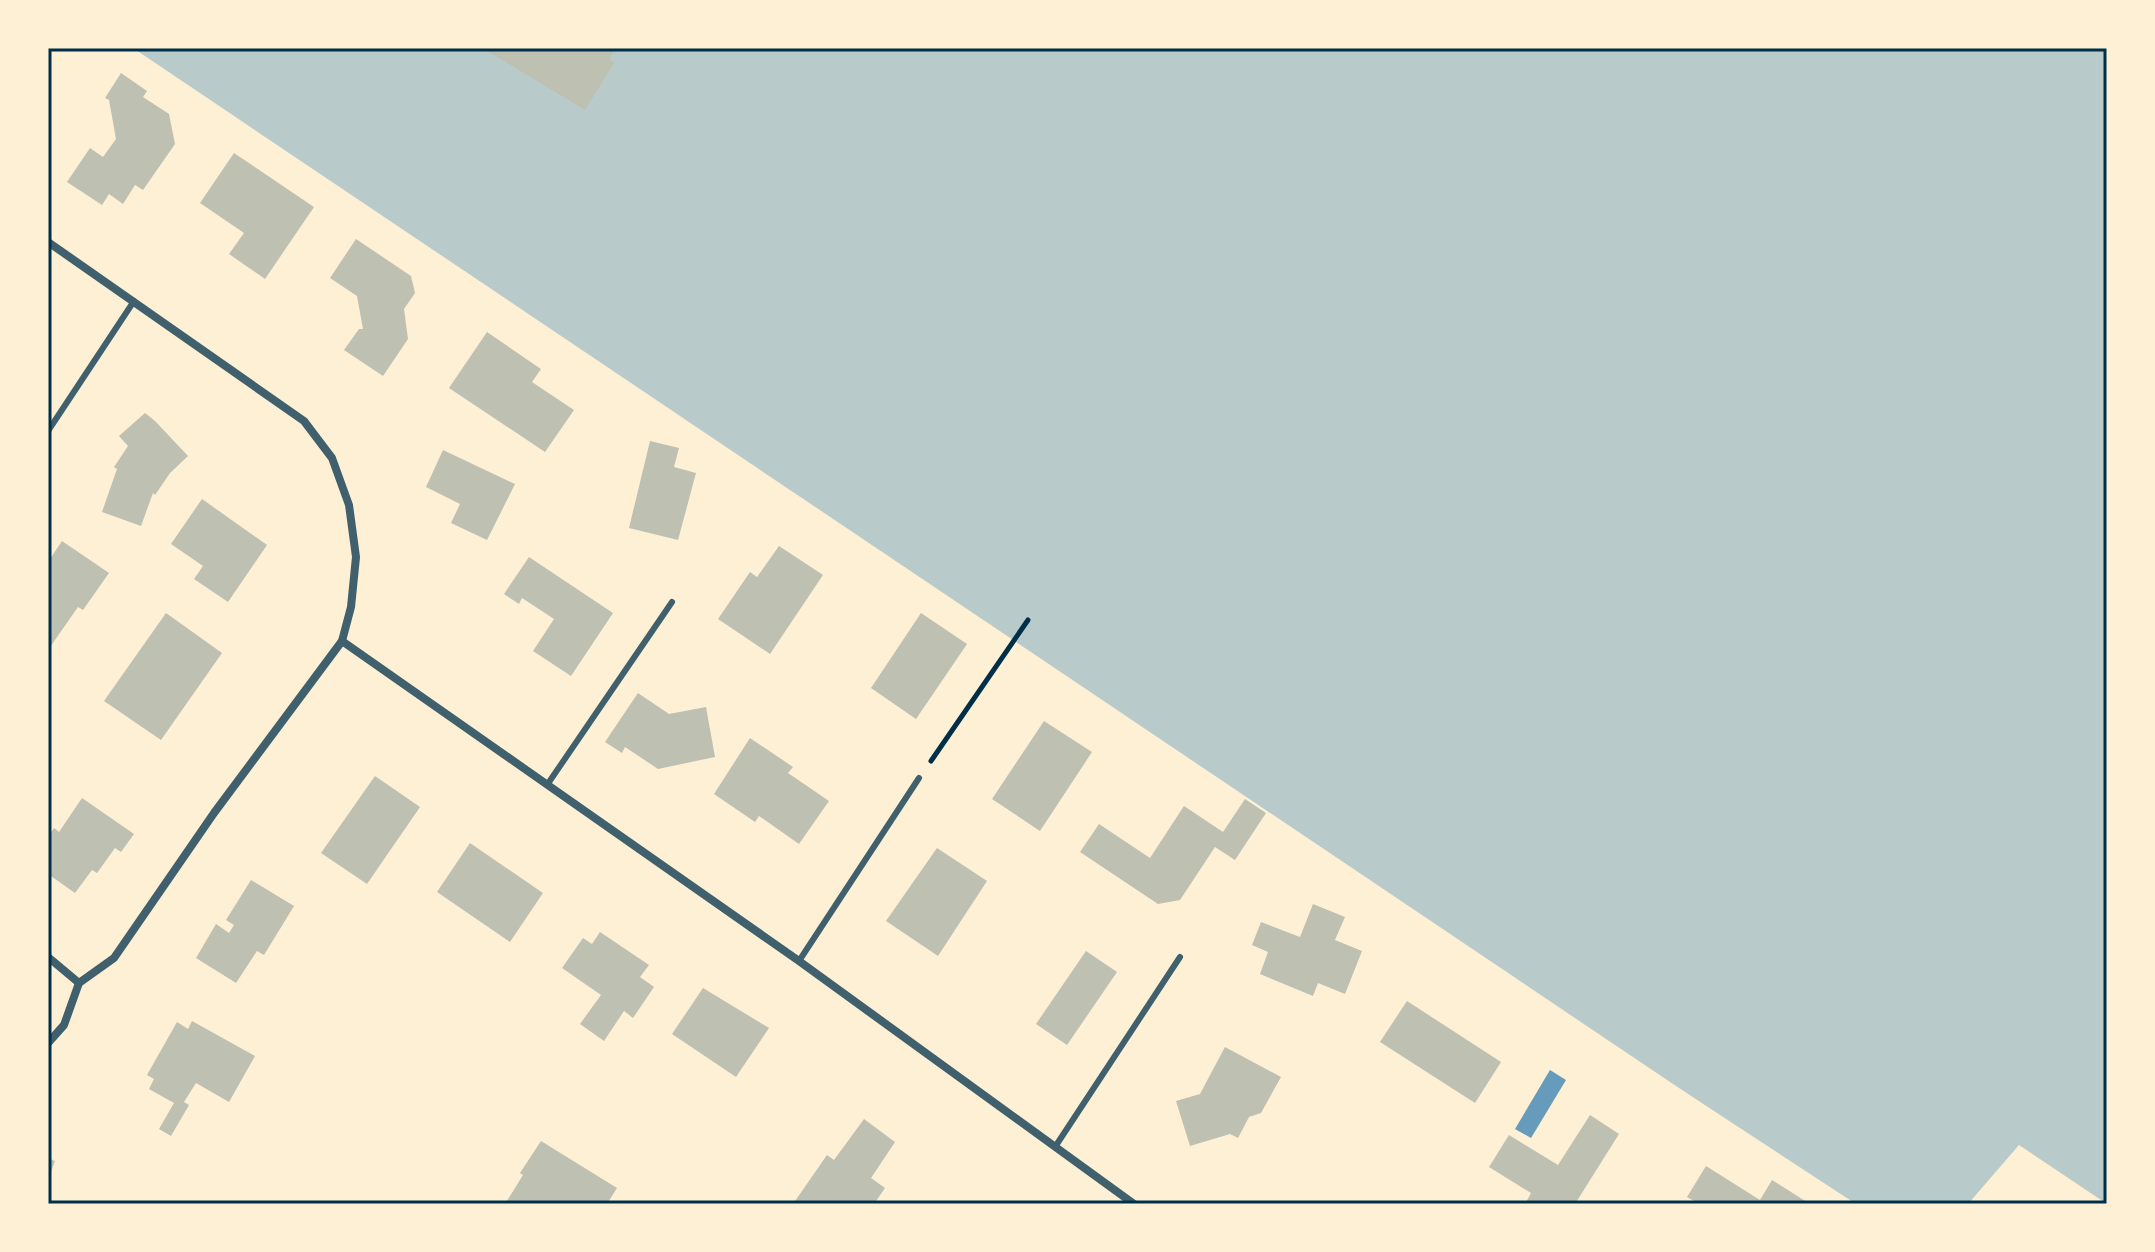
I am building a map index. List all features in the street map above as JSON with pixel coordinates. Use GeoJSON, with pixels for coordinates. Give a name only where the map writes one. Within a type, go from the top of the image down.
{"type":"FeatureCollection","features":[{"type":"Feature","properties":{"kind":"street"},"geometry":{"type":"LineString","coordinates":[[48,242],[304,421],[332,458],[349,505],[356,557],[351,607],[342,641],[214,813],[114,958],[79,983],[64,1025],[48,1043]]}},
{"type":"Feature","properties":{"kind":"street"},"geometry":{"type":"LineString","coordinates":[[342,641],[799,961],[1134,1204]]}},
{"type":"Feature","properties":{"kind":"street"},"geometry":{"type":"LineString","coordinates":[[48,957],[79,983]]}},
{"type":"Feature","properties":{"kind":"lane"},"geometry":{"type":"LineString","coordinates":[[48,431],[134,301]]}},
{"type":"Feature","properties":{"kind":"lane"},"geometry":{"type":"LineString","coordinates":[[547,785],[672,602]]}},
{"type":"Feature","properties":{"kind":"lane"},"geometry":{"type":"LineString","coordinates":[[799,961],[919,778]]}},
{"type":"Feature","properties":{"kind":"lane"},"geometry":{"type":"LineString","coordinates":[[1055,1147],[1180,957]]}},
{"type":"Feature","properties":{"kind":"path"},"geometry":{"type":"LineString","coordinates":[[919,778],[1028,620]]}},
{"type":"Feature","properties":{"kind":"shaded area"},"geometry":{"type":"Polygon","coordinates":[[[133,48],[2107,48],[2107,1204],[2019,1145],[1968,1204],[1856,1204],[133,48]]]}},
{"type":"Feature","properties":{"kind":"water"},"geometry":{"type":"Polygon","coordinates":[[[1550,1070],[1566,1080],[1531,1138],[1515,1129],[1550,1070]]]}},
{"type":"Feature","properties":{"kind":"building"},"geometry":{"type":"Polygon","coordinates":[[[492,48],[615,48],[609,60],[614,63],[585,110],[489,52],[492,48]]]}},
{"type":"Feature","properties":{"kind":"building"},"geometry":{"type":"Polygon","coordinates":[[[121,73],[147,91],[143,97],[169,114],[175,144],[143,190],[135,185],[123,204],[109,194],[102,205],[67,182],[90,148],[103,157],[116,139],[109,100],[105,98],[121,73]]]}},
{"type":"Feature","properties":{"kind":"building"},"geometry":{"type":"Polygon","coordinates":[[[234,153],[314,207],[265,279],[229,254],[244,233],[200,203],[234,153]]]}},
{"type":"Feature","properties":{"kind":"building"},"geometry":{"type":"Polygon","coordinates":[[[356,239],[411,276],[415,293],[404,309],[408,339],[383,376],[344,350],[359,329],[363,329],[357,296],[330,278],[356,239]]]}},
{"type":"Feature","properties":{"kind":"building"},"geometry":{"type":"Polygon","coordinates":[[[487,332],[541,369],[532,382],[574,410],[545,452],[449,388],[487,332]]]}},
{"type":"Feature","properties":{"kind":"building"},"geometry":{"type":"Polygon","coordinates":[[[145,413],[188,456],[170,473],[155,495],[153,493],[141,526],[102,512],[117,469],[114,467],[128,446],[119,436],[145,413]]]}},
{"type":"Feature","properties":{"kind":"building"},"geometry":{"type":"Polygon","coordinates":[[[650,441],[679,448],[674,467],[696,473],[678,540],[629,528],[650,441]]]}},
{"type":"Feature","properties":{"kind":"building"},"geometry":{"type":"Polygon","coordinates":[[[443,450],[515,484],[487,540],[451,523],[460,504],[426,487],[443,450]]]}},
{"type":"Feature","properties":{"kind":"building"},"geometry":{"type":"Polygon","coordinates":[[[202,499],[267,545],[228,602],[194,579],[203,566],[171,544],[202,499]]]}},
{"type":"Feature","properties":{"kind":"building"},"geometry":{"type":"Polygon","coordinates":[[[62,541],[109,573],[83,610],[78,607],[48,650],[48,593],[51,589],[48,587],[48,562],[62,541]]]}},
{"type":"Feature","properties":{"kind":"building"},"geometry":{"type":"Polygon","coordinates":[[[779,546],[823,575],[770,654],[718,619],[750,572],[757,577],[779,546]]]}},
{"type":"Feature","properties":{"kind":"building"},"geometry":{"type":"Polygon","coordinates":[[[529,557],[613,613],[571,676],[533,651],[554,619],[522,598],[519,604],[504,594],[529,557]]]}},
{"type":"Feature","properties":{"kind":"building"},"geometry":{"type":"Polygon","coordinates":[[[166,613],[222,653],[161,740],[104,701],[166,613]]]}},
{"type":"Feature","properties":{"kind":"building"},"geometry":{"type":"Polygon","coordinates":[[[921,613],[967,644],[916,719],[871,688],[921,613]]]}},
{"type":"Feature","properties":{"kind":"building"},"geometry":{"type":"Polygon","coordinates":[[[638,693],[669,714],[706,707],[715,757],[658,769],[625,747],[622,753],[605,742],[638,693]]]}},
{"type":"Feature","properties":{"kind":"building"},"geometry":{"type":"Polygon","coordinates":[[[1044,721],[1092,752],[1040,831],[992,799],[1044,721]]]}},
{"type":"Feature","properties":{"kind":"building"},"geometry":{"type":"Polygon","coordinates":[[[750,738],[793,767],[788,773],[829,801],[799,844],[759,816],[755,822],[714,794],[750,738]]]}},
{"type":"Feature","properties":{"kind":"building"},"geometry":{"type":"Polygon","coordinates":[[[375,776],[420,807],[367,884],[321,853],[375,776]]]}},
{"type":"Feature","properties":{"kind":"building"},"geometry":{"type":"Polygon","coordinates":[[[82,798],[134,834],[121,852],[115,848],[97,873],[92,870],[75,893],[48,874],[48,837],[54,828],[59,832],[82,798]]]}},
{"type":"Feature","properties":{"kind":"building"},"geometry":{"type":"Polygon","coordinates":[[[1245,799],[1266,813],[1235,860],[1215,847],[1180,900],[1158,904],[1080,852],[1099,824],[1150,858],[1184,806],[1223,832],[1245,799]]]}},
{"type":"Feature","properties":{"kind":"building"},"geometry":{"type":"Polygon","coordinates":[[[470,843],[543,893],[510,942],[437,892],[470,843]]]}},
{"type":"Feature","properties":{"kind":"building"},"geometry":{"type":"Polygon","coordinates":[[[937,848],[987,881],[938,956],[886,921],[937,848]]]}},
{"type":"Feature","properties":{"kind":"building"},"geometry":{"type":"Polygon","coordinates":[[[251,880],[294,906],[264,955],[257,951],[236,983],[196,958],[216,924],[229,933],[234,925],[226,920],[251,880]]]}},
{"type":"Feature","properties":{"kind":"building"},"geometry":{"type":"Polygon","coordinates":[[[1313,904],[1345,917],[1335,940],[1362,951],[1345,994],[1318,983],[1313,996],[1260,974],[1268,952],[1252,945],[1261,922],[1300,937],[1313,904]]]}},
{"type":"Feature","properties":{"kind":"building"},"geometry":{"type":"Polygon","coordinates":[[[600,932],[649,965],[640,977],[654,987],[633,1018],[624,1011],[604,1041],[580,1024],[601,995],[562,968],[583,938],[592,944],[600,932]]]}},
{"type":"Feature","properties":{"kind":"building"},"geometry":{"type":"Polygon","coordinates":[[[1086,951],[1117,972],[1067,1045],[1036,1024],[1086,951]]]}},
{"type":"Feature","properties":{"kind":"building"},"geometry":{"type":"Polygon","coordinates":[[[703,988],[769,1028],[736,1077],[672,1034],[703,988]]]}},
{"type":"Feature","properties":{"kind":"building"},"geometry":{"type":"Polygon","coordinates":[[[1407,1001],[1501,1062],[1475,1103],[1380,1042],[1407,1001]]]}},
{"type":"Feature","properties":{"kind":"building"},"geometry":{"type":"Polygon","coordinates":[[[192,1021],[255,1056],[229,1102],[196,1083],[184,1102],[189,1105],[171,1136],[159,1129],[174,1103],[149,1089],[154,1079],[147,1075],[177,1022],[188,1029],[192,1021]]]}},
{"type":"Feature","properties":{"kind":"building"},"geometry":{"type":"Polygon","coordinates":[[[1225,1047],[1281,1077],[1261,1113],[1249,1117],[1238,1138],[1230,1134],[1190,1146],[1176,1101],[1200,1094],[1225,1047]]]}},
{"type":"Feature","properties":{"kind":"building"},"geometry":{"type":"Polygon","coordinates":[[[1590,1115],[1619,1134],[1575,1204],[1525,1204],[1531,1193],[1489,1167],[1509,1135],[1558,1165],[1590,1115]]]}},
{"type":"Feature","properties":{"kind":"building"},"geometry":{"type":"Polygon","coordinates":[[[864,1119],[895,1142],[871,1178],[885,1188],[874,1204],[793,1204],[827,1155],[834,1160],[864,1119]]]}},
{"type":"Feature","properties":{"kind":"building"},"geometry":{"type":"Polygon","coordinates":[[[541,1141],[617,1188],[607,1204],[505,1204],[541,1141]]]}},
{"type":"Feature","properties":{"kind":"building"},"geometry":{"type":"Polygon","coordinates":[[[48,1158],[55,1161],[48,1180],[48,1158]]]}},
{"type":"Feature","properties":{"kind":"building"},"geometry":{"type":"Polygon","coordinates":[[[1706,1166],[1760,1200],[1772,1180],[1810,1204],[1699,1204],[1687,1197],[1706,1166]]]}}]}
